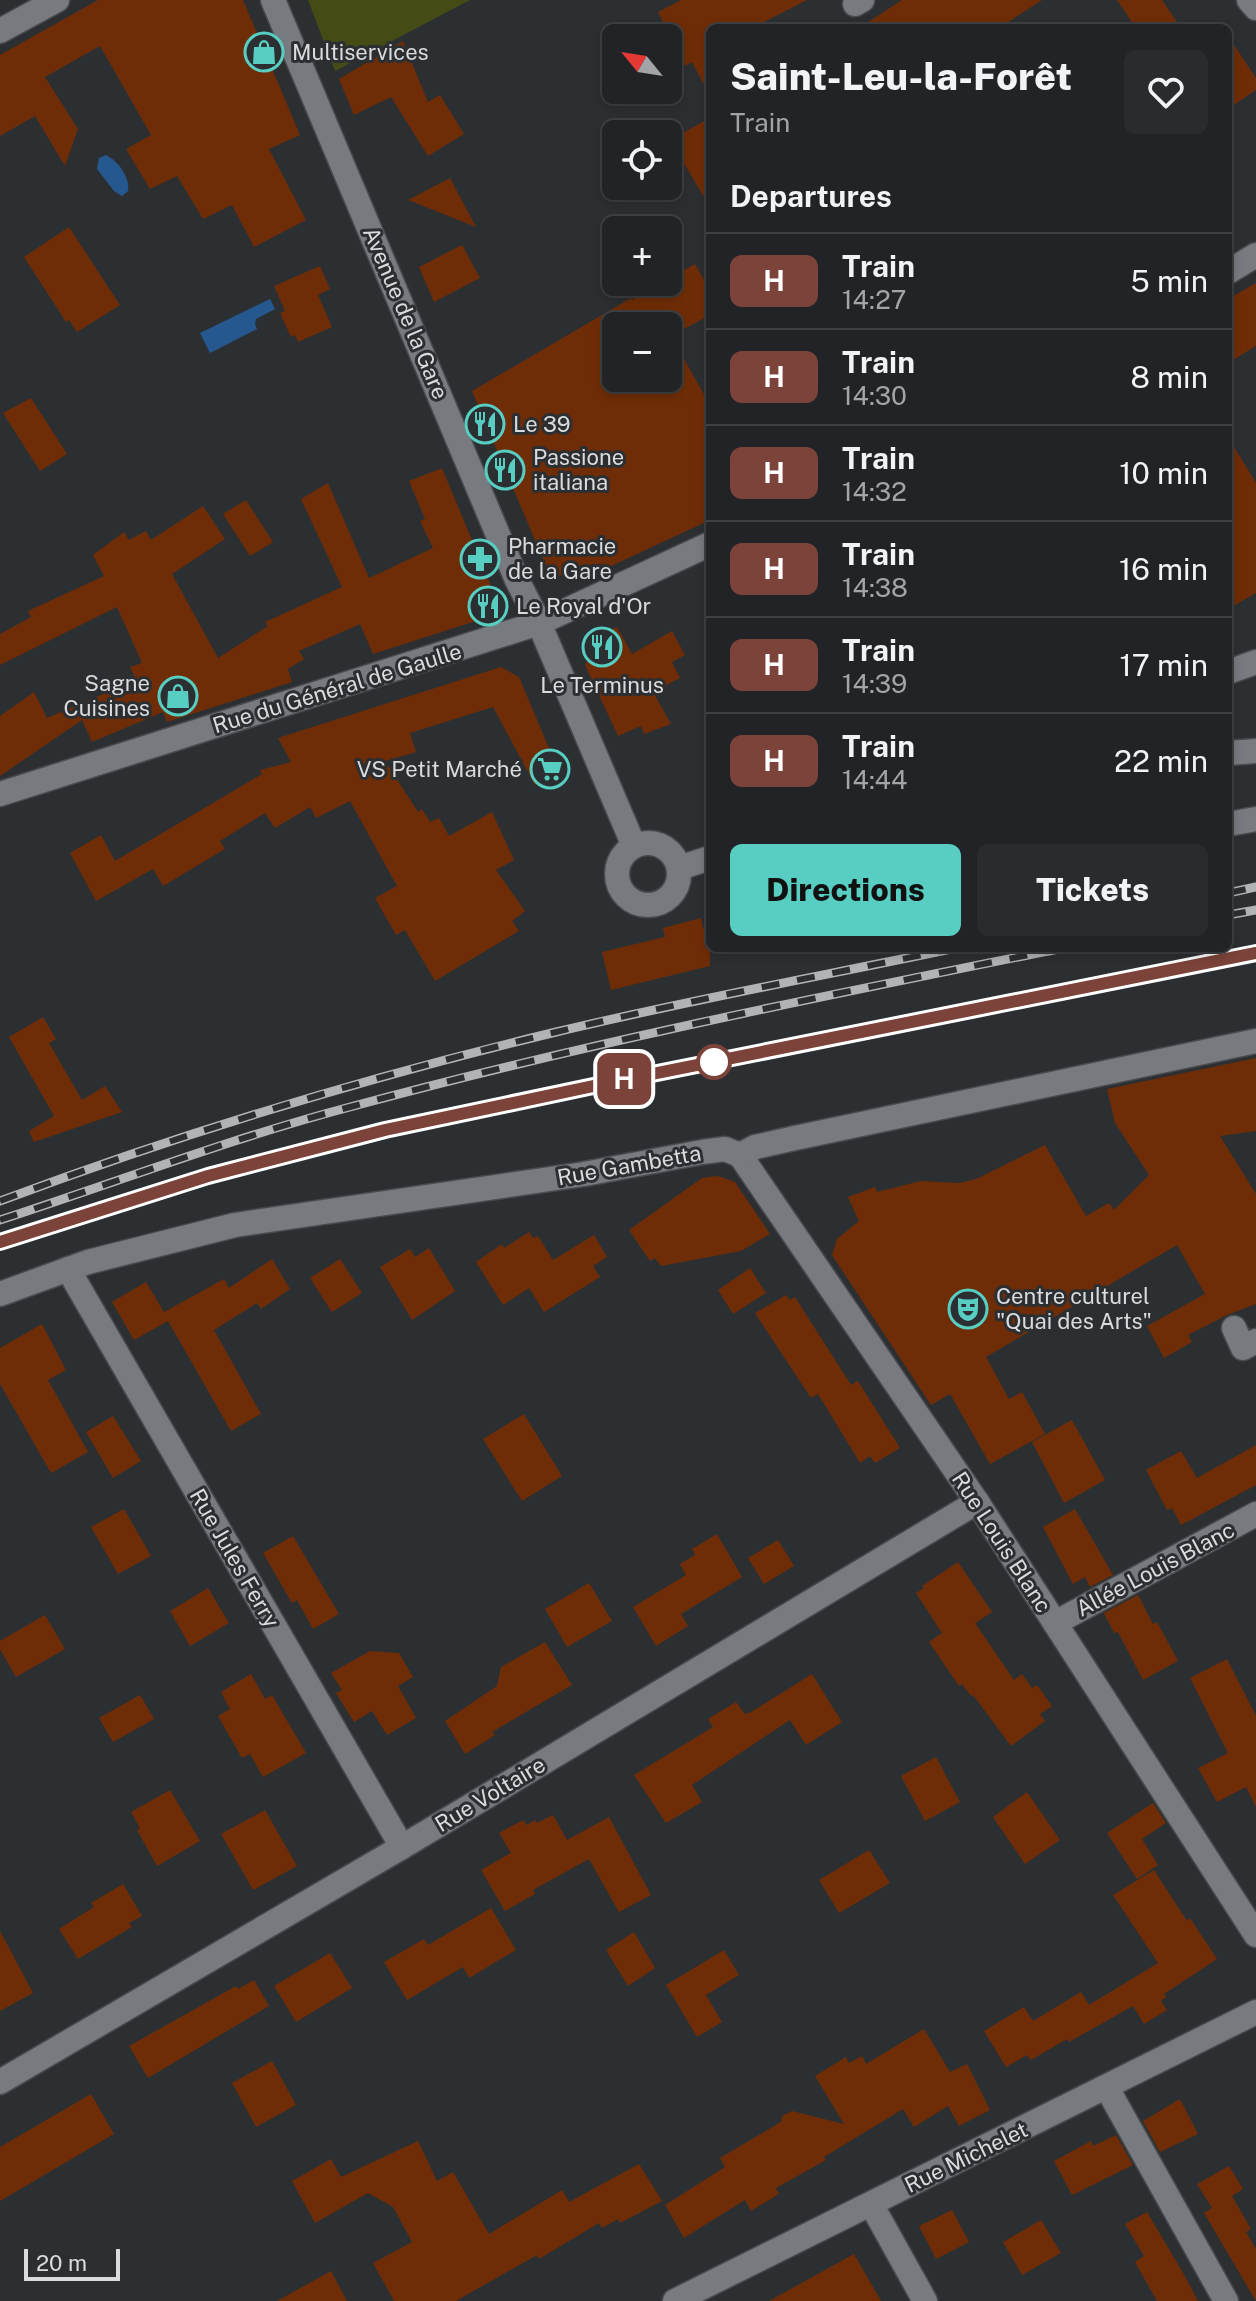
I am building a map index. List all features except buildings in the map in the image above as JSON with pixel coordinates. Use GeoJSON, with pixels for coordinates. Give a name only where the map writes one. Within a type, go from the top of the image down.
{"type":"FeatureCollection","features":[{"type":"Feature","properties":{"kind":"street"},"geometry":{"type":"LineString","coordinates":[[0,31],[57,0]]}},
{"type":"Feature","properties":{"kind":"street","name":"Avenue de la Gare"},"geometry":{"type":"LineString","coordinates":[[273,0],[517,580],[539,623],[634,846]]}},
{"type":"Feature","properties":{"kind":"street"},"geometry":{"type":"LineString","coordinates":[[1249,0],[1256,8]]}},
{"type":"Feature","properties":{"kind":"street"},"geometry":{"type":"LineString","coordinates":[[1232,270],[1256,255]]}},
{"type":"Feature","properties":{"kind":"street","name":"Rue du Général de Gaulle"},"geometry":{"type":"LineString","coordinates":[[0,794],[539,623],[706,546]]}},
{"type":"Feature","properties":{"kind":"street"},"geometry":{"type":"LineString","coordinates":[[1232,671],[1256,662]]}},
{"type":"Feature","properties":{"kind":"street"},"geometry":{"type":"LineString","coordinates":[[1232,753],[1256,751]]}},
{"type":"Feature","properties":{"kind":"street"},"geometry":{"type":"LineString","coordinates":[[1232,823],[1256,819]]}},
{"type":"Feature","properties":{"kind":"street"},"geometry":{"type":"LineString","coordinates":[[652,843],[670,851],[679,868],[679,878],[670,897],[661,902],[640,904],[623,892],[617,872],[625,853],[634,846],[652,843]]}},
{"type":"Feature","properties":{"kind":"street"},"geometry":{"type":"LineString","coordinates":[[679,868],[706,859]]}},
{"type":"Feature","properties":{"kind":"street","name":"Rue Gambetta"},"geometry":{"type":"LineString","coordinates":[[0,1294],[68,1269],[235,1225],[584,1174],[702,1152],[725,1149],[740,1155],[755,1147],[782,1141],[1256,1041]]}},
{"type":"Feature","properties":{"kind":"street","name":"Rue Louis Blanc"},"geometry":{"type":"LineString","coordinates":[[740,1155],[977,1502],[1256,1935]]}},
{"type":"Feature","properties":{"kind":"street","name":"Rue Jules Ferry"},"geometry":{"type":"LineString","coordinates":[[68,1269],[402,1847]]}},
{"type":"Feature","properties":{"kind":"street"},"geometry":{"type":"LineString","coordinates":[[1234,1328],[1243,1348],[1256,1341]]}},
{"type":"Feature","properties":{"kind":"street","name":"Rue Voltaire"},"geometry":{"type":"LineString","coordinates":[[0,2082],[402,1847],[977,1502]]}},
{"type":"Feature","properties":{"kind":"street","name":"Allée Louis Blanc"},"geometry":{"type":"LineString","coordinates":[[1055,1623],[1256,1514]]}},
{"type":"Feature","properties":{"kind":"street","name":"Rue Michelet"},"geometry":{"type":"LineString","coordinates":[[675,2301],[1256,2012]]}},
{"type":"Feature","properties":{"kind":"street"},"geometry":{"type":"LineString","coordinates":[[1107,2088],[1226,2301]]}},
{"type":"Feature","properties":{"kind":"street"},"geometry":{"type":"LineString","coordinates":[[871,2204],[925,2301]]}},
{"type":"Feature","properties":{"kind":"green space"},"geometry":{"type":"Polygon","coordinates":[[[308,0],[470,0],[335,71],[308,0]]]}},
{"type":"Feature","properties":{"kind":"water"},"geometry":{"type":"Polygon","coordinates":[[[106,155],[119,165],[125,175],[128,191],[122,196],[114,191],[97,169],[99,158],[106,155]]]}},
{"type":"Feature","properties":{"kind":"water"},"geometry":{"type":"Polygon","coordinates":[[[270,299],[275,309],[256,319],[257,329],[210,353],[200,333],[270,299]]]}},
{"type":"Feature","properties":{"kind":"railway"},"geometry":{"type":"LineString","coordinates":[[1232,892],[1256,887]]}},
{"type":"Feature","properties":{"kind":"railway"},"geometry":{"type":"LineString","coordinates":[[1232,914],[1256,910]]}},
{"type":"Feature","properties":{"kind":"railway"},"geometry":{"type":"LineString","coordinates":[[0,1201],[204,1130],[482,1050],[703,999],[936,952]]}},
{"type":"Feature","properties":{"kind":"railway"},"geometry":{"type":"LineString","coordinates":[[0,1220],[262,1132],[439,1084],[705,1022],[1043,952]]}},
{"type":"Feature","properties":{"kind":"railway"},"geometry":{"type":"LineString","coordinates":[[0,1242],[208,1176],[385,1130],[1256,953]]}},
{"type":"Feature","properties":{"kind":"train","name":"H"},"geometry":{"type":"LineString","coordinates":[[0,1242],[208,1176],[385,1130],[1256,953]]}},
{"type":"Feature","properties":{"kind":"place","name":"Multiservices"},"geometry":{"type":"Point","coordinates":[264,52]}},
{"type":"Feature","properties":{"kind":"place","name":"Le 39"},"geometry":{"type":"Point","coordinates":[485,424]}},
{"type":"Feature","properties":{"kind":"place","name":"Passione italiana"},"geometry":{"type":"Point","coordinates":[505,470]}},
{"type":"Feature","properties":{"kind":"place","name":"Pharmacie de la Gare"},"geometry":{"type":"Point","coordinates":[480,559]}},
{"type":"Feature","properties":{"kind":"place","name":"Le Royal d'Or"},"geometry":{"type":"Point","coordinates":[488,606]}},
{"type":"Feature","properties":{"kind":"place","name":"Le Terminus"},"geometry":{"type":"Point","coordinates":[602,647]}},
{"type":"Feature","properties":{"kind":"place","name":"Sagne Cuisines"},"geometry":{"type":"Point","coordinates":[178,696]}},
{"type":"Feature","properties":{"kind":"place","name":"VS Petit Marché"},"geometry":{"type":"Point","coordinates":[550,769]}},
{"type":"Feature","properties":{"kind":"place","name":"Centre culturel \"Quai des Arts\""},"geometry":{"type":"Point","coordinates":[968,1309]}}]}
